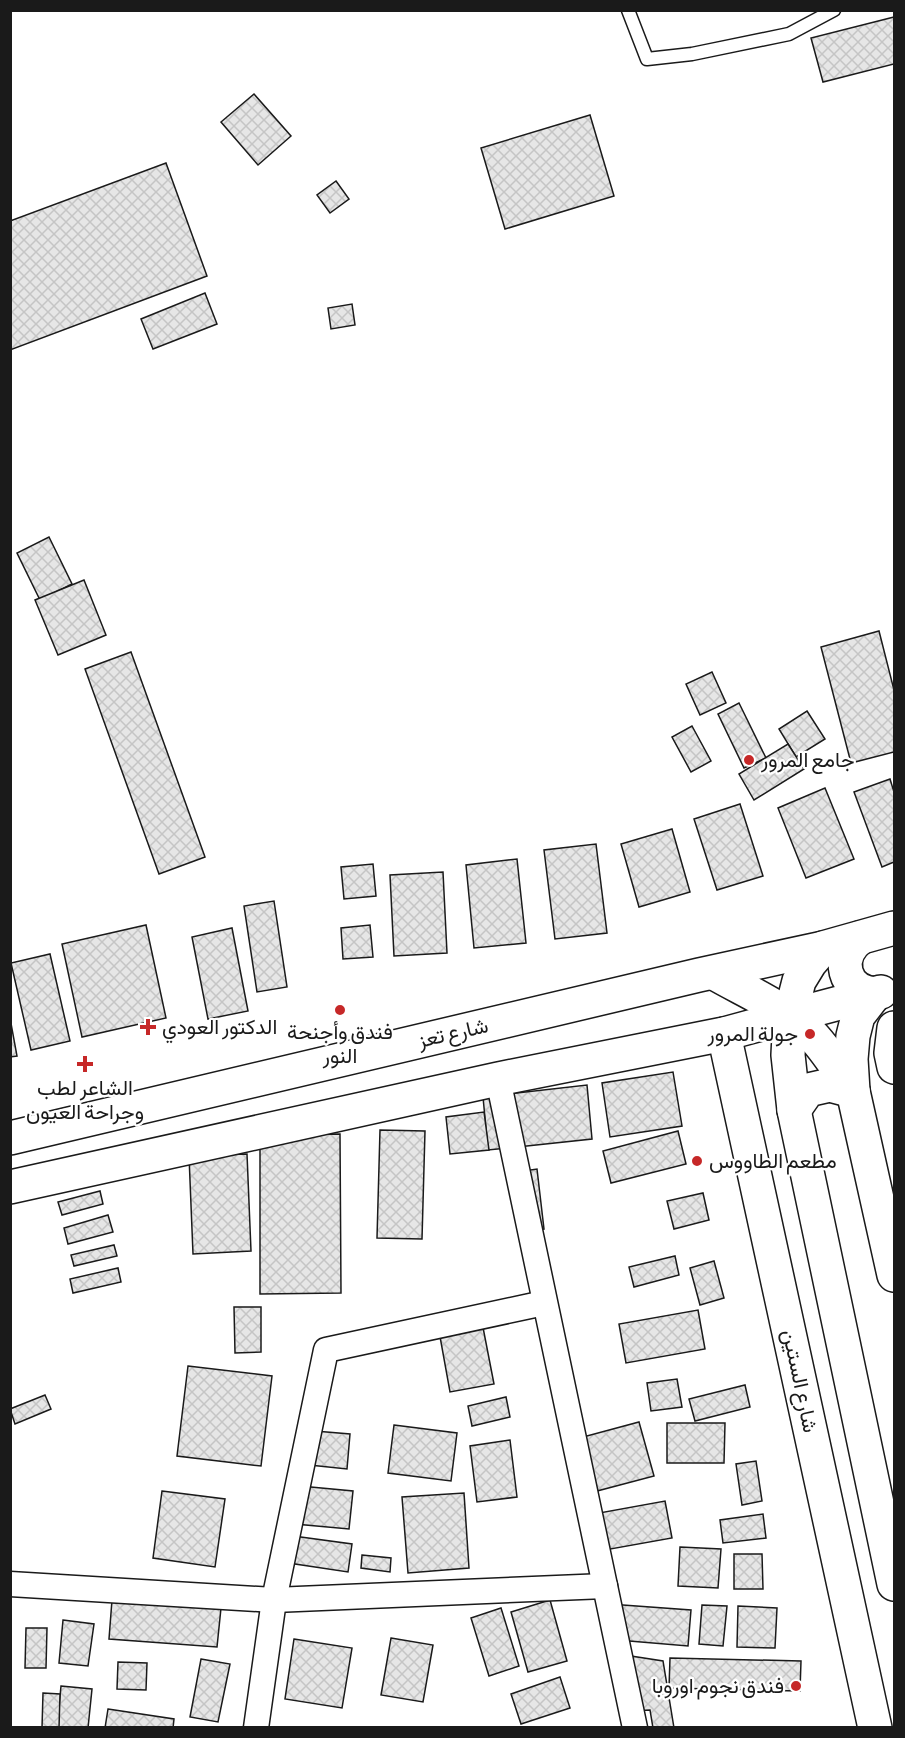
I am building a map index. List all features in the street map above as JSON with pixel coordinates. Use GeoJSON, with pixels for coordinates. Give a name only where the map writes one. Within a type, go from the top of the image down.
{"type":"FeatureCollection","features":[{"type":"Feature","properties":{"kind":"main road","name":"شارع تعز"},"geometry":{"type":"LineString","coordinates":[[10,1138],[823,948],[894,928]]}},
{"type":"Feature","properties":{"kind":"main road"},"geometry":{"type":"LineString","coordinates":[[860,938],[848,950],[845,968],[847,976],[859,989],[867,993],[885,992]]}},
{"type":"Feature","properties":{"kind":"main road"},"geometry":{"type":"LineString","coordinates":[[823,948],[799,981],[790,1016],[788,1055],[794,1110],[894,1584]]}},
{"type":"Feature","properties":{"kind":"main road"},"geometry":{"type":"LineString","coordinates":[[714,973],[790,1016],[812,1034],[828,1053],[853,1091]]}},
{"type":"Feature","properties":{"kind":"main road"},"geometry":{"type":"LineString","coordinates":[[10,1187],[498,1078],[724,1034],[885,992]]}},
{"type":"Feature","properties":{"kind":"main road"},"geometry":{"type":"LineString","coordinates":[[885,992],[858,1016],[851,1059],[853,1091],[894,1275]]}},
{"type":"Feature","properties":{"kind":"main road"},"geometry":{"type":"LineString","coordinates":[[894,1028],[891,1053],[894,1067]]}},
{"type":"Feature","properties":{"kind":"main road","name":"شارع الستين"},"geometry":{"type":"LineString","coordinates":[[724,1034],[875,1728]]}},
{"type":"Feature","properties":{"kind":"main road"},"geometry":{"type":"LineString","coordinates":[[794,1110],[808,1090],[830,1085],[853,1091]]}},
{"type":"Feature","properties":{"kind":"street"},"geometry":{"type":"LineString","coordinates":[[498,1078],[635,1728]]}},
{"type":"Feature","properties":{"kind":"street"},"geometry":{"type":"LineString","coordinates":[[256,1728],[274,1600],[326,1350],[544,1303]]}},
{"type":"Feature","properties":{"kind":"street"},"geometry":{"type":"LineString","coordinates":[[10,1584],[274,1600],[605,1586]]}},
{"type":"Feature","properties":{"kind":"lane"},"geometry":{"type":"LineString","coordinates":[[628,10],[647,59],[692,54],[789,34],[834,10]]}},
{"type":"Feature","properties":{"kind":"building"},"geometry":{"type":"Polygon","coordinates":[[[894,17],[894,64],[823,82],[811,38],[894,17]]]}},
{"type":"Feature","properties":{"kind":"building"},"geometry":{"type":"Polygon","coordinates":[[[254,94],[291,136],[258,165],[221,122],[254,94]]]}},
{"type":"Feature","properties":{"kind":"building"},"geometry":{"type":"Polygon","coordinates":[[[590,115],[614,196],[505,229],[481,148],[590,115]]]}},
{"type":"Feature","properties":{"kind":"building"},"geometry":{"type":"Polygon","coordinates":[[[166,163],[207,276],[10,350],[10,221],[166,163]]]}},
{"type":"Feature","properties":{"kind":"building"},"geometry":{"type":"Polygon","coordinates":[[[336,181],[349,199],[330,213],[317,195],[336,181]]]}},
{"type":"Feature","properties":{"kind":"building"},"geometry":{"type":"Polygon","coordinates":[[[205,293],[217,324],[153,349],[141,319],[205,293]]]}},
{"type":"Feature","properties":{"kind":"building"},"geometry":{"type":"Polygon","coordinates":[[[352,304],[355,325],[331,329],[328,308],[352,304]]]}},
{"type":"Feature","properties":{"kind":"building"},"geometry":{"type":"Polygon","coordinates":[[[49,537],[72,584],[40,600],[17,553],[49,537]]]}},
{"type":"Feature","properties":{"kind":"building"},"geometry":{"type":"Polygon","coordinates":[[[84,580],[106,635],[58,655],[35,600],[84,580]]]}},
{"type":"Feature","properties":{"kind":"building"},"geometry":{"type":"Polygon","coordinates":[[[879,631],[894,690],[894,752],[851,763],[821,647],[879,631]]]}},
{"type":"Feature","properties":{"kind":"building"},"geometry":{"type":"Polygon","coordinates":[[[131,652],[205,857],[159,874],[85,669],[131,652]]]}},
{"type":"Feature","properties":{"kind":"building"},"geometry":{"type":"Polygon","coordinates":[[[712,672],[726,703],[700,715],[686,684],[712,672]]]}},
{"type":"Feature","properties":{"kind":"building"},"geometry":{"type":"Polygon","coordinates":[[[739,703],[766,758],[744,768],[718,714],[739,703]]]}},
{"type":"Feature","properties":{"kind":"building"},"geometry":{"type":"Polygon","coordinates":[[[807,711],[825,739],[796,757],[779,729],[807,711]]]}},
{"type":"Feature","properties":{"kind":"building"},"geometry":{"type":"Polygon","coordinates":[[[692,726],[711,761],[691,772],[672,737],[692,726]]]}},
{"type":"Feature","properties":{"kind":"building"},"geometry":{"type":"Polygon","coordinates":[[[788,744],[804,769],[754,800],[739,774],[788,744]]]}},
{"type":"Feature","properties":{"kind":"building"},"geometry":{"type":"Polygon","coordinates":[[[890,779],[894,792],[894,862],[882,867],[854,792],[890,779]]]}},
{"type":"Feature","properties":{"kind":"building"},"geometry":{"type":"Polygon","coordinates":[[[825,788],[854,859],[806,878],[778,808],[825,788]]]}},
{"type":"Feature","properties":{"kind":"building"},"geometry":{"type":"Polygon","coordinates":[[[740,804],[763,876],[717,890],[694,819],[740,804]]]}},
{"type":"Feature","properties":{"kind":"building"},"geometry":{"type":"Polygon","coordinates":[[[672,829],[690,892],[639,907],[621,844],[672,829]]]}},
{"type":"Feature","properties":{"kind":"building"},"geometry":{"type":"Polygon","coordinates":[[[596,844],[607,933],[555,939],[544,850],[596,844]]]}},
{"type":"Feature","properties":{"kind":"building"},"geometry":{"type":"Polygon","coordinates":[[[517,859],[526,943],[474,948],[466,865],[517,859]]]}},
{"type":"Feature","properties":{"kind":"building"},"geometry":{"type":"Polygon","coordinates":[[[373,864],[376,896],[344,899],[341,867],[373,864]]]}},
{"type":"Feature","properties":{"kind":"building"},"geometry":{"type":"Polygon","coordinates":[[[443,872],[447,953],[394,956],[390,875],[443,872]]]}},
{"type":"Feature","properties":{"kind":"building"},"geometry":{"type":"Polygon","coordinates":[[[274,901],[287,987],[257,992],[244,906],[274,901]]]}},
{"type":"Feature","properties":{"kind":"building"},"geometry":{"type":"Polygon","coordinates":[[[146,925],[166,1018],[82,1037],[62,944],[146,925]]]}},
{"type":"Feature","properties":{"kind":"building"},"geometry":{"type":"Polygon","coordinates":[[[370,925],[373,957],[343,959],[341,928],[370,925]]]}},
{"type":"Feature","properties":{"kind":"building"},"geometry":{"type":"Polygon","coordinates":[[[232,928],[248,1011],[208,1019],[192,937],[232,928]]]}},
{"type":"Feature","properties":{"kind":"building"},"geometry":{"type":"Polygon","coordinates":[[[50,954],[70,1041],[31,1050],[11,963],[50,954]]]}},
{"type":"Feature","properties":{"kind":"building"},"geometry":{"type":"Polygon","coordinates":[[[10,1018],[17,1056],[10,1057],[10,1018]]]}},
{"type":"Feature","properties":{"kind":"building"},"geometry":{"type":"Polygon","coordinates":[[[673,1072],[682,1126],[610,1137],[602,1083],[673,1072]]]}},
{"type":"Feature","properties":{"kind":"building"},"geometry":{"type":"Polygon","coordinates":[[[587,1085],[592,1139],[488,1150],[483,1097],[587,1085]]]}},
{"type":"Feature","properties":{"kind":"building"},"geometry":{"type":"Polygon","coordinates":[[[484,1112],[489,1150],[450,1154],[446,1117],[484,1112]]]}},
{"type":"Feature","properties":{"kind":"building"},"geometry":{"type":"Polygon","coordinates":[[[380,1130],[425,1131],[422,1239],[377,1238],[380,1130]]]}},
{"type":"Feature","properties":{"kind":"building"},"geometry":{"type":"Polygon","coordinates":[[[678,1131],[686,1164],[611,1183],[603,1151],[678,1131]]]}},
{"type":"Feature","properties":{"kind":"building"},"geometry":{"type":"Polygon","coordinates":[[[340,1134],[341,1293],[260,1294],[260,1135],[340,1134]]]}},
{"type":"Feature","properties":{"kind":"building"},"geometry":{"type":"Polygon","coordinates":[[[247,1154],[251,1251],[193,1254],[189,1156],[247,1154]]]}},
{"type":"Feature","properties":{"kind":"building"},"geometry":{"type":"Polygon","coordinates":[[[537,1169],[544,1229],[524,1231],[517,1172],[537,1169]]]}},
{"type":"Feature","properties":{"kind":"building"},"geometry":{"type":"Polygon","coordinates":[[[100,1191],[103,1204],[62,1215],[58,1202],[100,1191]]]}},
{"type":"Feature","properties":{"kind":"building"},"geometry":{"type":"Polygon","coordinates":[[[703,1193],[709,1220],[674,1229],[667,1201],[703,1193]]]}},
{"type":"Feature","properties":{"kind":"building"},"geometry":{"type":"Polygon","coordinates":[[[108,1215],[113,1232],[68,1244],[64,1228],[108,1215]]]}},
{"type":"Feature","properties":{"kind":"building"},"geometry":{"type":"Polygon","coordinates":[[[114,1245],[117,1256],[74,1266],[71,1255],[114,1245]]]}},
{"type":"Feature","properties":{"kind":"building"},"geometry":{"type":"Polygon","coordinates":[[[675,1256],[679,1275],[634,1287],[629,1267],[675,1256]]]}},
{"type":"Feature","properties":{"kind":"building"},"geometry":{"type":"Polygon","coordinates":[[[714,1261],[724,1298],[700,1305],[690,1268],[714,1261]]]}},
{"type":"Feature","properties":{"kind":"building"},"geometry":{"type":"Polygon","coordinates":[[[118,1268],[121,1282],[73,1293],[70,1279],[118,1268]]]}},
{"type":"Feature","properties":{"kind":"building"},"geometry":{"type":"Polygon","coordinates":[[[234,1307],[261,1307],[261,1352],[235,1353],[234,1307]]]}},
{"type":"Feature","properties":{"kind":"building"},"geometry":{"type":"Polygon","coordinates":[[[698,1310],[705,1349],[626,1363],[619,1324],[698,1310]]]}},
{"type":"Feature","properties":{"kind":"building"},"geometry":{"type":"Polygon","coordinates":[[[480,1312],[494,1384],[450,1392],[437,1320],[480,1312]]]}},
{"type":"Feature","properties":{"kind":"building"},"geometry":{"type":"Polygon","coordinates":[[[188,1366],[272,1376],[261,1466],[177,1456],[188,1366]]]}},
{"type":"Feature","properties":{"kind":"building"},"geometry":{"type":"Polygon","coordinates":[[[677,1379],[682,1407],[651,1411],[647,1383],[677,1379]]]}},
{"type":"Feature","properties":{"kind":"building"},"geometry":{"type":"Polygon","coordinates":[[[745,1385],[750,1407],[695,1421],[689,1399],[745,1385]]]}},
{"type":"Feature","properties":{"kind":"building"},"geometry":{"type":"Polygon","coordinates":[[[45,1395],[51,1409],[15,1424],[10,1409],[45,1395]]]}},
{"type":"Feature","properties":{"kind":"building"},"geometry":{"type":"Polygon","coordinates":[[[506,1397],[510,1417],[472,1426],[468,1406],[506,1397]]]}},
{"type":"Feature","properties":{"kind":"building"},"geometry":{"type":"Polygon","coordinates":[[[639,1422],[654,1476],[597,1491],[583,1437],[639,1422]]]}},
{"type":"Feature","properties":{"kind":"building"},"geometry":{"type":"Polygon","coordinates":[[[667,1423],[725,1423],[724,1463],[667,1463],[667,1423]]]}},
{"type":"Feature","properties":{"kind":"building"},"geometry":{"type":"Polygon","coordinates":[[[394,1425],[457,1433],[451,1481],[388,1473],[394,1425]]]}},
{"type":"Feature","properties":{"kind":"building"},"geometry":{"type":"Polygon","coordinates":[[[303,1430],[350,1434],[347,1469],[300,1464],[303,1430]]]}},
{"type":"Feature","properties":{"kind":"building"},"geometry":{"type":"Polygon","coordinates":[[[510,1440],[517,1497],[477,1502],[470,1446],[510,1440]]]}},
{"type":"Feature","properties":{"kind":"building"},"geometry":{"type":"Polygon","coordinates":[[[756,1461],[762,1501],[742,1505],[736,1464],[756,1461]]]}},
{"type":"Feature","properties":{"kind":"building"},"geometry":{"type":"Polygon","coordinates":[[[300,1486],[353,1491],[349,1529],[295,1524],[300,1486]]]}},
{"type":"Feature","properties":{"kind":"building"},"geometry":{"type":"Polygon","coordinates":[[[162,1491],[225,1499],[215,1567],[153,1558],[162,1491]]]}},
{"type":"Feature","properties":{"kind":"building"},"geometry":{"type":"Polygon","coordinates":[[[464,1493],[469,1568],[408,1573],[402,1497],[464,1493]]]}},
{"type":"Feature","properties":{"kind":"building"},"geometry":{"type":"Polygon","coordinates":[[[665,1501],[672,1538],[605,1550],[599,1513],[665,1501]]]}},
{"type":"Feature","properties":{"kind":"building"},"geometry":{"type":"Polygon","coordinates":[[[763,1514],[766,1538],[723,1543],[720,1520],[763,1514]]]}},
{"type":"Feature","properties":{"kind":"building"},"geometry":{"type":"Polygon","coordinates":[[[286,1535],[352,1544],[348,1572],[282,1562],[286,1535]]]}},
{"type":"Feature","properties":{"kind":"building"},"geometry":{"type":"Polygon","coordinates":[[[680,1547],[721,1549],[718,1588],[678,1586],[680,1547]]]}},
{"type":"Feature","properties":{"kind":"building"},"geometry":{"type":"Polygon","coordinates":[[[734,1554],[762,1554],[763,1589],[734,1589],[734,1554]]]}},
{"type":"Feature","properties":{"kind":"building"},"geometry":{"type":"Polygon","coordinates":[[[362,1555],[391,1558],[390,1572],[361,1568],[362,1555]]]}},
{"type":"Feature","properties":{"kind":"building"},"geometry":{"type":"Polygon","coordinates":[[[112,1600],[221,1608],[217,1647],[109,1639],[112,1600]]]}},
{"type":"Feature","properties":{"kind":"building"},"geometry":{"type":"Polygon","coordinates":[[[550,1600],[567,1661],[528,1672],[511,1612],[550,1600]]]}},
{"type":"Feature","properties":{"kind":"building"},"geometry":{"type":"Polygon","coordinates":[[[609,1604],[691,1610],[688,1646],[606,1639],[609,1604]]]}},
{"type":"Feature","properties":{"kind":"building"},"geometry":{"type":"Polygon","coordinates":[[[702,1605],[727,1606],[723,1646],[699,1644],[702,1605]]]}},
{"type":"Feature","properties":{"kind":"building"},"geometry":{"type":"Polygon","coordinates":[[[738,1606],[777,1608],[775,1648],[737,1647],[738,1606]]]}},
{"type":"Feature","properties":{"kind":"building"},"geometry":{"type":"Polygon","coordinates":[[[501,1608],[519,1666],[489,1676],[471,1618],[501,1608]]]}},
{"type":"Feature","properties":{"kind":"building"},"geometry":{"type":"Polygon","coordinates":[[[63,1620],[94,1624],[88,1666],[59,1663],[63,1620]]]}},
{"type":"Feature","properties":{"kind":"building"},"geometry":{"type":"Polygon","coordinates":[[[26,1628],[47,1628],[46,1668],[25,1668],[26,1628]]]}},
{"type":"Feature","properties":{"kind":"building"},"geometry":{"type":"Polygon","coordinates":[[[391,1638],[433,1645],[423,1702],[381,1695],[391,1638]]]}},
{"type":"Feature","properties":{"kind":"building"},"geometry":{"type":"Polygon","coordinates":[[[294,1639],[352,1648],[342,1708],[285,1699],[294,1639]]]}},
{"type":"Feature","properties":{"kind":"building"},"geometry":{"type":"Polygon","coordinates":[[[618,1654],[663,1661],[674,1728],[653,1728],[650,1710],[629,1711],[618,1654]]]}},
{"type":"Feature","properties":{"kind":"building"},"geometry":{"type":"Polygon","coordinates":[[[670,1658],[801,1661],[800,1691],[669,1688],[670,1658]]]}},
{"type":"Feature","properties":{"kind":"building"},"geometry":{"type":"Polygon","coordinates":[[[201,1659],[230,1664],[218,1722],[190,1717],[201,1659]]]}},
{"type":"Feature","properties":{"kind":"building"},"geometry":{"type":"Polygon","coordinates":[[[118,1662],[147,1663],[146,1690],[117,1689],[118,1662]]]}},
{"type":"Feature","properties":{"kind":"building"},"geometry":{"type":"Polygon","coordinates":[[[560,1677],[570,1708],[521,1724],[511,1694],[560,1677]]]}},
{"type":"Feature","properties":{"kind":"building"},"geometry":{"type":"Polygon","coordinates":[[[61,1686],[92,1689],[88,1728],[57,1728],[61,1686]]]}},
{"type":"Feature","properties":{"kind":"building"},"geometry":{"type":"Polygon","coordinates":[[[43,1693],[60,1694],[59,1728],[42,1728],[43,1693]]]}},
{"type":"Feature","properties":{"kind":"building"},"geometry":{"type":"Polygon","coordinates":[[[108,1709],[174,1719],[173,1728],[105,1728],[108,1709]]]}},
{"type":"Feature","properties":{"kind":"place","name":"جامع المرور"},"geometry":{"type":"Point","coordinates":[749,760]}},
{"type":"Feature","properties":{"kind":"place","name":"فندق وأجنحة النور"},"geometry":{"type":"Point","coordinates":[340,1010]}},
{"type":"Feature","properties":{"kind":"place","name":"الدكتور العودي"},"geometry":{"type":"Point","coordinates":[148,1027]}},
{"type":"Feature","properties":{"kind":"place","name":"جولة المرور"},"geometry":{"type":"Point","coordinates":[810,1034]}},
{"type":"Feature","properties":{"kind":"place","name":"الشاعر لطب وجراحة العيون"},"geometry":{"type":"Point","coordinates":[85,1064]}},
{"type":"Feature","properties":{"kind":"place","name":"مطعم الطاووس"},"geometry":{"type":"Point","coordinates":[697,1161]}},
{"type":"Feature","properties":{"kind":"place","name":"فندق نجوم اوروبا"},"geometry":{"type":"Point","coordinates":[796,1686]}}]}
